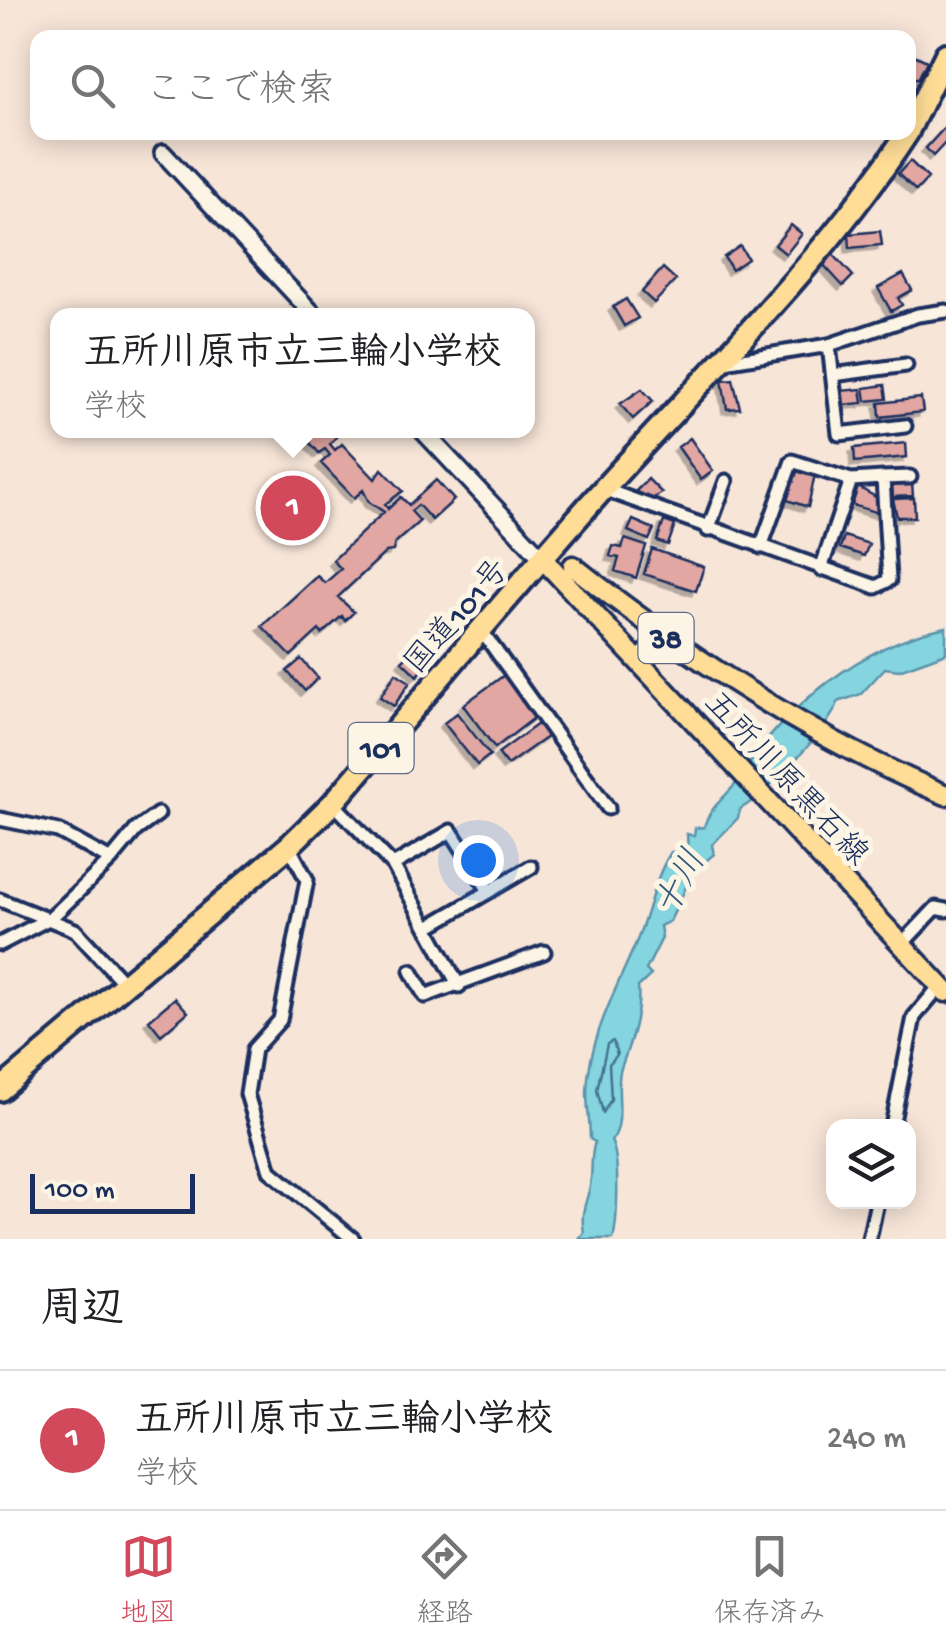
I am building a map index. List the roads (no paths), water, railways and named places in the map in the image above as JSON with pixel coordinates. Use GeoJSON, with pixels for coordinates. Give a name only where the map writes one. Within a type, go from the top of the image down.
{"type":"FeatureCollection","features":[{"type":"Feature","properties":{"kind":"highway","name":"国道101号"},"geometry":{"type":"LineString","coordinates":[[916,116],[946,54]]}},
{"type":"Feature","properties":{"kind":"highway","name":"国道101号"},"geometry":{"type":"LineString","coordinates":[[0,1090],[289,846],[333,804],[603,489],[720,362],[876,179],[903,140]]}},
{"type":"Feature","properties":{"kind":"main road","name":"五所川原黒石線"},"geometry":{"type":"LineString","coordinates":[[544,560],[943,989]]}},
{"type":"Feature","properties":{"kind":"main road","name":"五所川原黒石線"},"geometry":{"type":"LineString","coordinates":[[574,566],[663,635],[766,699],[946,795]]}},
{"type":"Feature","properties":{"kind":"street"},"geometry":{"type":"LineString","coordinates":[[163,153],[308,308]]}},
{"type":"Feature","properties":{"kind":"street"},"geometry":{"type":"LineString","coordinates":[[720,362],[829,345],[918,315],[946,311]]}},
{"type":"Feature","properties":{"kind":"street"},"geometry":{"type":"LineString","coordinates":[[829,345],[840,434],[905,426]]}},
{"type":"Feature","properties":{"kind":"street"},"geometry":{"type":"LineString","coordinates":[[833,375],[906,365]]}},
{"type":"Feature","properties":{"kind":"street"},"geometry":{"type":"LineString","coordinates":[[430,438],[544,560]]}},
{"type":"Feature","properties":{"kind":"street"},"geometry":{"type":"LineString","coordinates":[[762,548],[792,461],[851,480],[910,477]]}},
{"type":"Feature","properties":{"kind":"street"},"geometry":{"type":"LineString","coordinates":[[603,489],[708,530],[876,587],[889,580],[883,478]]}},
{"type":"Feature","properties":{"kind":"street"},"geometry":{"type":"LineString","coordinates":[[708,530],[726,480]]}},
{"type":"Feature","properties":{"kind":"street"},"geometry":{"type":"LineString","coordinates":[[821,569],[851,480]]}},
{"type":"Feature","properties":{"kind":"street"},"geometry":{"type":"LineString","coordinates":[[481,630],[608,808]]}},
{"type":"Feature","properties":{"kind":"street"},"geometry":{"type":"LineString","coordinates":[[636,659],[663,635]]}},
{"type":"Feature","properties":{"kind":"street"},"geometry":{"type":"LineString","coordinates":[[333,804],[392,866],[460,986]]}},
{"type":"Feature","properties":{"kind":"street"},"geometry":{"type":"LineString","coordinates":[[0,944],[52,918],[136,830],[158,814]]}},
{"type":"Feature","properties":{"kind":"street"},"geometry":{"type":"LineString","coordinates":[[0,819],[58,831],[110,860]]}},
{"type":"Feature","properties":{"kind":"street"},"geometry":{"type":"LineString","coordinates":[[392,866],[451,831],[490,891]]}},
{"type":"Feature","properties":{"kind":"street"},"geometry":{"type":"LineString","coordinates":[[289,846],[307,880],[280,1020],[254,1049],[247,1094],[270,1171],[353,1239]]}},
{"type":"Feature","properties":{"kind":"street"},"geometry":{"type":"LineString","coordinates":[[428,926],[531,867]]}},
{"type":"Feature","properties":{"kind":"street"},"geometry":{"type":"LineString","coordinates":[[0,900],[75,930],[125,984]]}},
{"type":"Feature","properties":{"kind":"street"},"geometry":{"type":"LineString","coordinates":[[901,944],[936,908],[946,910]]}},
{"type":"Feature","properties":{"kind":"street"},"geometry":{"type":"LineString","coordinates":[[412,971],[426,996],[544,952]]}},
{"type":"Feature","properties":{"kind":"street"},"geometry":{"type":"LineString","coordinates":[[893,1119],[914,1017],[943,989]]}},
{"type":"Feature","properties":{"kind":"street"},"geometry":{"type":"LineString","coordinates":[[869,1239],[875,1209]]}},
{"type":"Feature","properties":{"kind":"water","name":"十川"},"geometry":{"type":"Polygon","coordinates":[[[946,627],[946,653],[899,670],[885,668],[861,694],[838,702],[795,760],[740,809],[738,818],[712,845],[714,854],[693,872],[670,921],[660,926],[662,938],[646,970],[651,975],[638,987],[636,1018],[619,1076],[618,1125],[611,1141],[617,1176],[613,1239],[579,1239],[584,1232],[583,1214],[595,1142],[590,1139],[587,1098],[592,1054],[671,852],[688,852],[687,834],[694,836],[695,828],[704,827],[715,806],[779,726],[828,682],[885,648],[946,627]]]}},
{"type":"Feature","properties":{"kind":"place","name":"五所川原市立三輪小学校"},"geometry":{"type":"Point","coordinates":[293,508]}}]}
